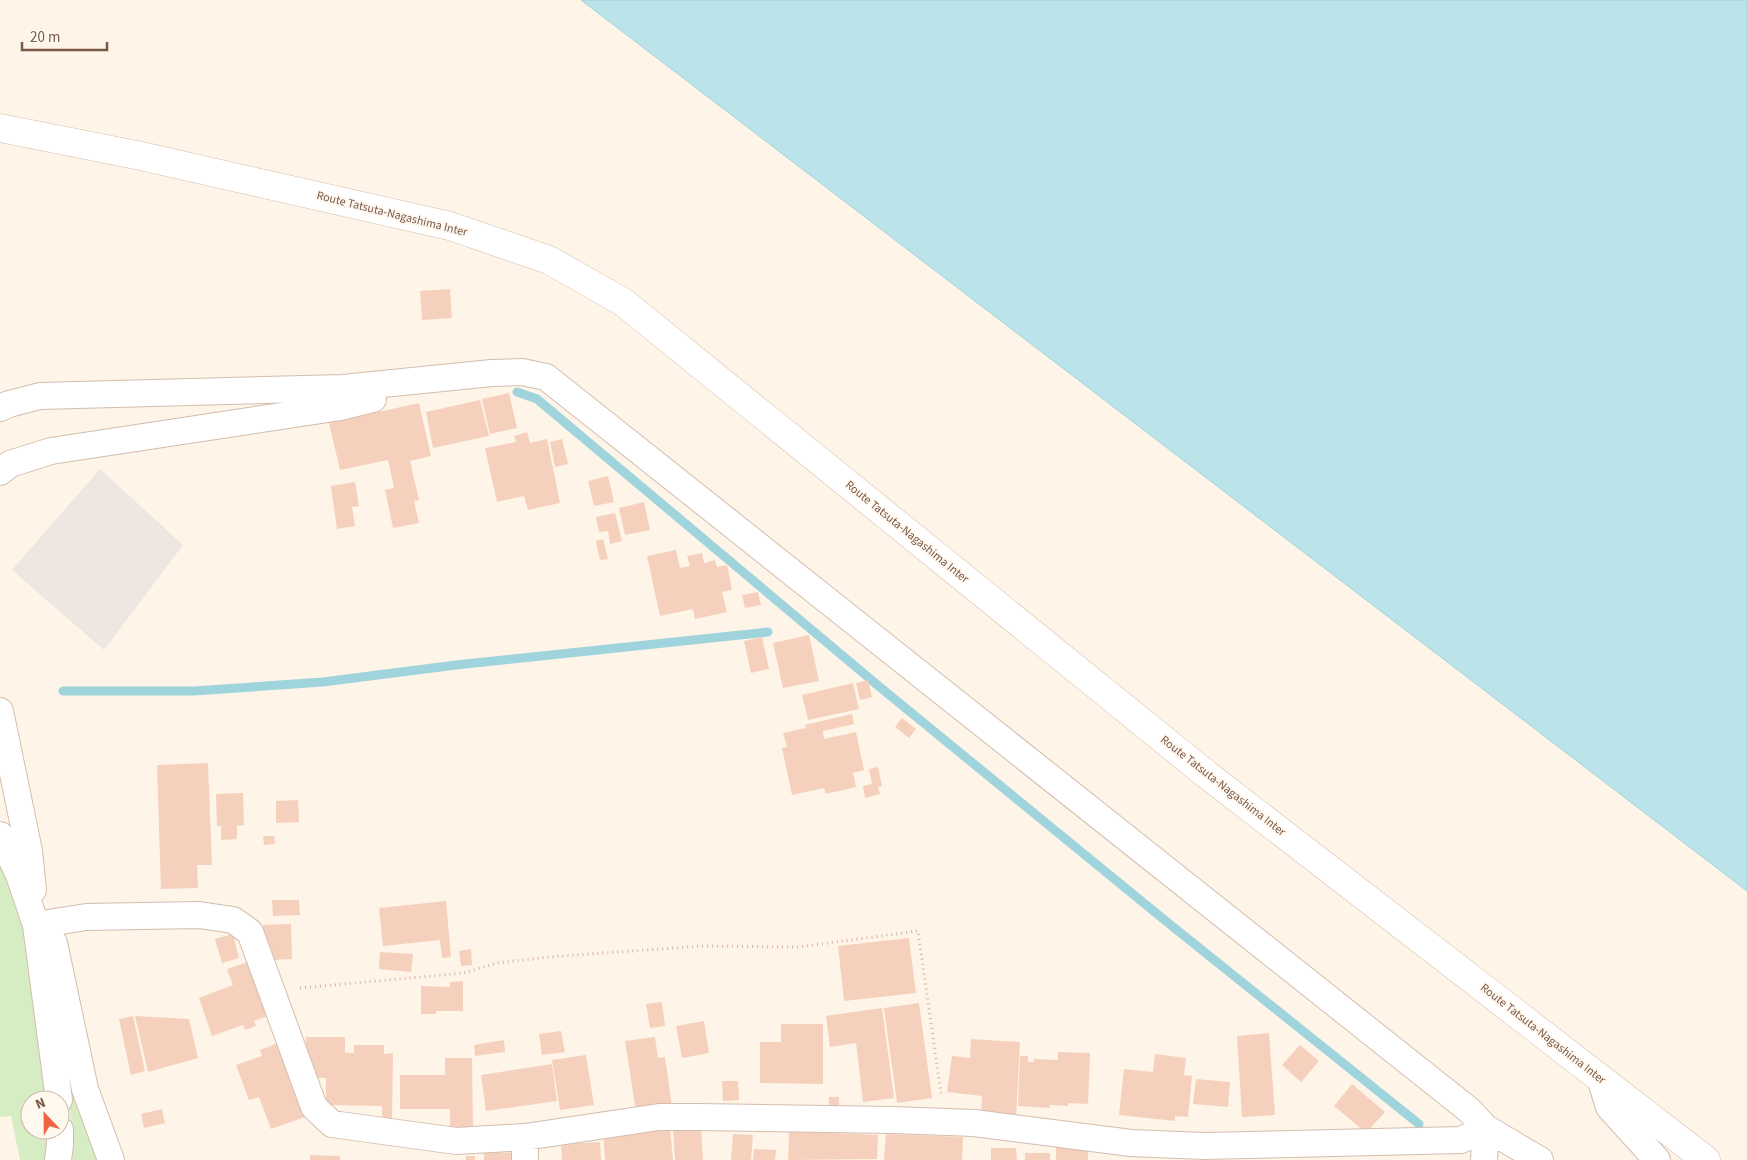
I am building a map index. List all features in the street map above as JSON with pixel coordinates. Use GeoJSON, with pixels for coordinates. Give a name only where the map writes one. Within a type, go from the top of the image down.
{"type":"FeatureCollection","features":[{"type":"Feature","properties":{"kind":"main road","name":"Route Tatsuta-Nagashima Inter"},"geometry":{"type":"LineString","coordinates":[[0,128],[141,156],[450,226],[549,260],[623,302],[1206,774],[1706,1160]]}},
{"type":"Feature","properties":{"kind":"street"},"geometry":{"type":"LineString","coordinates":[[0,408],[40,396],[343,388],[492,373],[522,372],[546,377],[1470,1110],[1486,1128],[1540,1160]]}},
{"type":"Feature","properties":{"kind":"street"},"geometry":{"type":"LineString","coordinates":[[0,472],[10,464],[50,451],[341,406],[492,373]]}},
{"type":"Feature","properties":{"kind":"street"},"geometry":{"type":"LineString","coordinates":[[0,711],[29,850],[36,925],[58,1090]]}},
{"type":"Feature","properties":{"kind":"street"},"geometry":{"type":"LineString","coordinates":[[0,835],[19,875],[36,925],[54,942],[86,1088],[111,1160]]}},
{"type":"Feature","properties":{"kind":"street"},"geometry":{"type":"LineString","coordinates":[[36,925],[86,917],[199,916],[234,920],[250,932],[314,1107],[332,1124],[456,1141],[525,1148],[659,1117],[974,1123],[1131,1143],[1204,1146],[1461,1140],[1486,1128]]}},
{"type":"Feature","properties":{"kind":"street"},"geometry":{"type":"LineString","coordinates":[[1600,1078],[1610,1107],[1657,1160]]}},
{"type":"Feature","properties":{"kind":"street"},"geometry":{"type":"LineString","coordinates":[[1484,1160],[1486,1128]]}},
{"type":"Feature","properties":{"kind":"street"},"geometry":{"type":"LineString","coordinates":[[58,1160],[60,1140]]}},
{"type":"Feature","properties":{"kind":"path"},"geometry":{"type":"LineString","coordinates":[[265,972],[302,988],[464,973],[497,963],[548,957],[702,946],[798,947],[918,931],[945,1122]]}},
{"type":"Feature","properties":{"kind":"shaded area"},"geometry":{"type":"Polygon","coordinates":[[[100,469],[183,545],[104,650],[12,570],[100,469]]]}},
{"type":"Feature","properties":{"kind":"green space"},"geometry":{"type":"Polygon","coordinates":[[[0,857],[29,938],[52,1090],[20,1090],[20,1140],[52,1140],[50,1160],[20,1160],[11,1116],[0,1117],[0,857]]]}},
{"type":"Feature","properties":{"kind":"green space"},"geometry":{"type":"Polygon","coordinates":[[[66,1052],[101,1160],[69,1160],[72,1139],[66,1052]]]}},
{"type":"Feature","properties":{"kind":"water"},"geometry":{"type":"Polygon","coordinates":[[[581,0],[1747,0],[1747,891],[581,0]]]}},
{"type":"Feature","properties":{"kind":"building"},"geometry":{"type":"Polygon","coordinates":[[[450,289],[452,318],[422,320],[420,291],[450,289]]]}},
{"type":"Feature","properties":{"kind":"building"},"geometry":{"type":"Polygon","coordinates":[[[509,393],[517,428],[490,434],[482,399],[509,393]]]}},
{"type":"Feature","properties":{"kind":"building"},"geometry":{"type":"Polygon","coordinates":[[[480,400],[489,436],[433,448],[426,412],[480,400]]]}},
{"type":"Feature","properties":{"kind":"building"},"geometry":{"type":"Polygon","coordinates":[[[419,403],[431,456],[410,461],[419,500],[414,501],[419,523],[393,528],[385,490],[394,488],[388,460],[340,470],[329,423],[419,403]]]}},
{"type":"Feature","properties":{"kind":"building"},"geometry":{"type":"Polygon","coordinates":[[[527,432],[530,443],[547,439],[560,503],[528,510],[524,496],[497,502],[485,448],[516,442],[514,436],[527,432]]]}},
{"type":"Feature","properties":{"kind":"building"},"geometry":{"type":"Polygon","coordinates":[[[562,439],[568,464],[555,467],[550,442],[562,439]]]}},
{"type":"Feature","properties":{"kind":"building"},"geometry":{"type":"Polygon","coordinates":[[[608,476],[614,502],[594,506],[588,481],[608,476]]]}},
{"type":"Feature","properties":{"kind":"building"},"geometry":{"type":"Polygon","coordinates":[[[355,482],[359,506],[352,507],[355,526],[337,529],[331,486],[355,482]]]}},
{"type":"Feature","properties":{"kind":"building"},"geometry":{"type":"Polygon","coordinates":[[[644,502],[650,530],[625,535],[619,508],[644,502]]]}},
{"type":"Feature","properties":{"kind":"building"},"geometry":{"type":"Polygon","coordinates":[[[615,513],[622,541],[610,544],[608,531],[599,532],[596,517],[615,513]]]}},
{"type":"Feature","properties":{"kind":"building"},"geometry":{"type":"Polygon","coordinates":[[[603,539],[608,559],[600,560],[596,541],[603,539]]]}},
{"type":"Feature","properties":{"kind":"building"},"geometry":{"type":"Polygon","coordinates":[[[676,550],[680,568],[690,566],[687,556],[702,553],[704,563],[715,560],[717,567],[727,565],[732,590],[722,592],[727,612],[695,619],[693,609],[660,616],[647,556],[676,550]]]}},
{"type":"Feature","properties":{"kind":"building"},"geometry":{"type":"Polygon","coordinates":[[[758,592],[761,605],[745,608],[742,595],[758,592]]]}},
{"type":"Feature","properties":{"kind":"building"},"geometry":{"type":"Polygon","coordinates":[[[809,635],[819,681],[783,688],[773,643],[809,635]]]}},
{"type":"Feature","properties":{"kind":"building"},"geometry":{"type":"Polygon","coordinates":[[[762,637],[769,669],[751,673],[744,641],[762,637]]]}},
{"type":"Feature","properties":{"kind":"building"},"geometry":{"type":"Polygon","coordinates":[[[868,680],[872,697],[860,700],[856,683],[868,680]]]}},
{"type":"Feature","properties":{"kind":"building"},"geometry":{"type":"Polygon","coordinates":[[[853,683],[859,709],[808,720],[802,695],[853,683]]]}},
{"type":"Feature","properties":{"kind":"building"},"geometry":{"type":"Polygon","coordinates":[[[852,714],[854,724],[823,731],[824,739],[856,732],[864,770],[853,773],[856,787],[826,794],[824,788],[792,795],[782,748],[787,747],[783,733],[806,728],[805,725],[852,714]]]}},
{"type":"Feature","properties":{"kind":"building"},"geometry":{"type":"Polygon","coordinates":[[[902,718],[916,729],[909,738],[895,727],[902,718]]]}},
{"type":"Feature","properties":{"kind":"building"},"geometry":{"type":"Polygon","coordinates":[[[208,763],[212,865],[197,865],[198,888],[161,889],[157,765],[208,763]]]}},
{"type":"Feature","properties":{"kind":"building"},"geometry":{"type":"Polygon","coordinates":[[[878,767],[882,786],[878,787],[880,794],[865,798],[863,786],[872,784],[869,769],[878,767]]]}},
{"type":"Feature","properties":{"kind":"building"},"geometry":{"type":"Polygon","coordinates":[[[243,793],[244,825],[237,826],[237,839],[221,840],[221,826],[217,826],[216,794],[243,793]]]}},
{"type":"Feature","properties":{"kind":"building"},"geometry":{"type":"Polygon","coordinates":[[[298,800],[299,822],[276,823],[276,801],[298,800]]]}},
{"type":"Feature","properties":{"kind":"building"},"geometry":{"type":"Polygon","coordinates":[[[263,836],[274,836],[275,844],[264,845],[263,836]]]}},
{"type":"Feature","properties":{"kind":"building"},"geometry":{"type":"Polygon","coordinates":[[[272,900],[299,900],[300,915],[273,916],[272,900]]]}},
{"type":"Feature","properties":{"kind":"building"},"geometry":{"type":"Polygon","coordinates":[[[446,901],[451,957],[442,958],[440,940],[383,946],[379,908],[446,901]]]}},
{"type":"Feature","properties":{"kind":"building"},"geometry":{"type":"Polygon","coordinates":[[[291,924],[292,959],[272,960],[271,947],[264,947],[263,925],[291,924]]]}},
{"type":"Feature","properties":{"kind":"building"},"geometry":{"type":"Polygon","coordinates":[[[233,934],[239,958],[222,963],[215,939],[233,934]]]}},
{"type":"Feature","properties":{"kind":"building"},"geometry":{"type":"Polygon","coordinates":[[[909,938],[916,993],[844,1001],[838,946],[909,938]]]}},
{"type":"Feature","properties":{"kind":"building"},"geometry":{"type":"Polygon","coordinates":[[[471,949],[472,965],[461,966],[459,951],[471,949]]]}},
{"type":"Feature","properties":{"kind":"building"},"geometry":{"type":"Polygon","coordinates":[[[380,952],[413,954],[411,972],[379,969],[380,952]]]}},
{"type":"Feature","properties":{"kind":"building"},"geometry":{"type":"Polygon","coordinates":[[[251,961],[271,1015],[254,1021],[256,1026],[245,1030],[243,1025],[212,1036],[199,998],[233,985],[227,969],[251,961]]]}},
{"type":"Feature","properties":{"kind":"building"},"geometry":{"type":"Polygon","coordinates":[[[463,981],[463,1011],[436,1011],[436,1014],[421,1014],[421,986],[450,987],[450,982],[463,981]]]}},
{"type":"Feature","properties":{"kind":"building"},"geometry":{"type":"Polygon","coordinates":[[[662,1002],[665,1026],[650,1028],[646,1004],[662,1002]]]}},
{"type":"Feature","properties":{"kind":"building"},"geometry":{"type":"Polygon","coordinates":[[[919,1003],[932,1098],[897,1103],[884,1008],[919,1003]]]}},
{"type":"Feature","properties":{"kind":"building"},"geometry":{"type":"Polygon","coordinates":[[[882,1008],[894,1098],[863,1102],[856,1043],[830,1047],[826,1016],[882,1008]]]}},
{"type":"Feature","properties":{"kind":"building"},"geometry":{"type":"Polygon","coordinates":[[[133,1016],[145,1071],[131,1075],[119,1019],[133,1016]]]}},
{"type":"Feature","properties":{"kind":"building"},"geometry":{"type":"Polygon","coordinates":[[[135,1016],[189,1019],[198,1058],[148,1072],[135,1016]]]}},
{"type":"Feature","properties":{"kind":"building"},"geometry":{"type":"Polygon","coordinates":[[[704,1021],[709,1053],[682,1058],[676,1026],[704,1021]]]}},
{"type":"Feature","properties":{"kind":"building"},"geometry":{"type":"Polygon","coordinates":[[[781,1024],[823,1024],[823,1084],[760,1083],[760,1042],[781,1042],[781,1024]]]}},
{"type":"Feature","properties":{"kind":"building"},"geometry":{"type":"Polygon","coordinates":[[[561,1031],[565,1052],[542,1055],[539,1034],[561,1031]]]}},
{"type":"Feature","properties":{"kind":"building"},"geometry":{"type":"Polygon","coordinates":[[[1269,1033],[1275,1115],[1242,1117],[1237,1036],[1269,1033]]]}},
{"type":"Feature","properties":{"kind":"building"},"geometry":{"type":"Polygon","coordinates":[[[306,1037],[345,1037],[345,1053],[354,1053],[354,1045],[384,1045],[384,1054],[393,1053],[392,1122],[382,1122],[382,1106],[326,1105],[326,1078],[313,1078],[313,1062],[306,1063],[306,1037]]]}},
{"type":"Feature","properties":{"kind":"building"},"geometry":{"type":"Polygon","coordinates":[[[655,1037],[658,1058],[665,1057],[672,1107],[636,1112],[625,1041],[655,1037]]]}},
{"type":"Feature","properties":{"kind":"building"},"geometry":{"type":"Polygon","coordinates":[[[971,1039],[1020,1042],[1016,1118],[981,1116],[982,1096],[947,1092],[952,1056],[970,1058],[971,1039]]]}},
{"type":"Feature","properties":{"kind":"building"},"geometry":{"type":"Polygon","coordinates":[[[286,1040],[313,1114],[271,1129],[259,1097],[249,1100],[236,1065],[262,1056],[260,1050],[286,1040]]]}},
{"type":"Feature","properties":{"kind":"building"},"geometry":{"type":"Polygon","coordinates":[[[504,1040],[505,1052],[475,1056],[474,1045],[504,1040]]]}},
{"type":"Feature","properties":{"kind":"building"},"geometry":{"type":"Polygon","coordinates":[[[1300,1045],[1319,1061],[1301,1082],[1282,1065],[1300,1045]]]}},
{"type":"Feature","properties":{"kind":"building"},"geometry":{"type":"Polygon","coordinates":[[[1058,1052],[1090,1053],[1088,1104],[1068,1103],[1068,1106],[1050,1105],[1050,1108],[1018,1106],[1020,1056],[1028,1056],[1028,1062],[1034,1062],[1034,1059],[1058,1060],[1058,1052]]]}},
{"type":"Feature","properties":{"kind":"building"},"geometry":{"type":"Polygon","coordinates":[[[1155,1054],[1186,1058],[1184,1075],[1192,1076],[1188,1117],[1175,1116],[1175,1121],[1119,1115],[1124,1069],[1153,1072],[1155,1054]]]}},
{"type":"Feature","properties":{"kind":"building"},"geometry":{"type":"Polygon","coordinates":[[[586,1055],[594,1105],[560,1110],[552,1060],[586,1055]]]}},
{"type":"Feature","properties":{"kind":"building"},"geometry":{"type":"Polygon","coordinates":[[[445,1058],[472,1058],[473,1130],[450,1130],[450,1109],[400,1109],[400,1075],[445,1075],[445,1058]]]}},
{"type":"Feature","properties":{"kind":"building"},"geometry":{"type":"Polygon","coordinates":[[[552,1064],[557,1101],[486,1111],[481,1075],[552,1064]]]}},
{"type":"Feature","properties":{"kind":"building"},"geometry":{"type":"Polygon","coordinates":[[[1196,1079],[1230,1082],[1228,1107],[1193,1104],[1196,1079]]]}},
{"type":"Feature","properties":{"kind":"building"},"geometry":{"type":"Polygon","coordinates":[[[722,1081],[738,1081],[739,1100],[723,1101],[722,1081]]]}},
{"type":"Feature","properties":{"kind":"building"},"geometry":{"type":"Polygon","coordinates":[[[1352,1084],[1385,1112],[1366,1133],[1334,1106],[1352,1084]]]}},
{"type":"Feature","properties":{"kind":"building"},"geometry":{"type":"Polygon","coordinates":[[[829,1097],[839,1097],[839,1109],[829,1109],[829,1097]]]}},
{"type":"Feature","properties":{"kind":"building"},"geometry":{"type":"Polygon","coordinates":[[[162,1109],[165,1123],[144,1128],[141,1114],[162,1109]]]}},
{"type":"Feature","properties":{"kind":"building"},"geometry":{"type":"Polygon","coordinates":[[[670,1127],[673,1160],[605,1160],[603,1131],[670,1127]]]}},
{"type":"Feature","properties":{"kind":"building"},"geometry":{"type":"Polygon","coordinates":[[[701,1127],[703,1160],[675,1160],[673,1129],[701,1127]]]}},
{"type":"Feature","properties":{"kind":"building"},"geometry":{"type":"Polygon","coordinates":[[[789,1131],[878,1135],[877,1159],[788,1160],[789,1131]]]}},
{"type":"Feature","properties":{"kind":"building"},"geometry":{"type":"Polygon","coordinates":[[[733,1134],[753,1135],[751,1160],[731,1160],[733,1134]]]}},
{"type":"Feature","properties":{"kind":"building"},"geometry":{"type":"Polygon","coordinates":[[[886,1134],[963,1137],[962,1160],[884,1160],[886,1134]]]}},
{"type":"Feature","properties":{"kind":"building"},"geometry":{"type":"Polygon","coordinates":[[[600,1142],[601,1160],[562,1160],[561,1144],[600,1142]]]}},
{"type":"Feature","properties":{"kind":"building"},"geometry":{"type":"Polygon","coordinates":[[[1056,1145],[1088,1145],[1088,1160],[1056,1160],[1056,1145]]]}},
{"type":"Feature","properties":{"kind":"building"},"geometry":{"type":"Polygon","coordinates":[[[991,1148],[1016,1148],[1017,1160],[991,1160],[991,1148]]]}},
{"type":"Feature","properties":{"kind":"building"},"geometry":{"type":"Polygon","coordinates":[[[754,1149],[776,1150],[775,1160],[753,1160],[754,1149]]]}},
{"type":"Feature","properties":{"kind":"building"},"geometry":{"type":"Polygon","coordinates":[[[484,1152],[515,1153],[515,1160],[484,1160],[484,1152]]]}},
{"type":"Feature","properties":{"kind":"building"},"geometry":{"type":"Polygon","coordinates":[[[1025,1153],[1050,1153],[1050,1160],[1025,1160],[1025,1153]]]}},
{"type":"Feature","properties":{"kind":"building"},"geometry":{"type":"Polygon","coordinates":[[[310,1155],[340,1156],[340,1160],[310,1160],[310,1155]]]}},
{"type":"Feature","properties":{"kind":"building"},"geometry":{"type":"Polygon","coordinates":[[[466,1156],[475,1156],[475,1160],[466,1160],[466,1156]]]}},
{"type":"Feature","properties":{"kind":"waterway"},"geometry":{"type":"LineString","coordinates":[[517,392],[537,399],[881,688],[1167,922],[1419,1124]]}},
{"type":"Feature","properties":{"kind":"waterway"},"geometry":{"type":"LineString","coordinates":[[63,691],[194,691],[323,682],[456,665],[768,632]]}}]}
